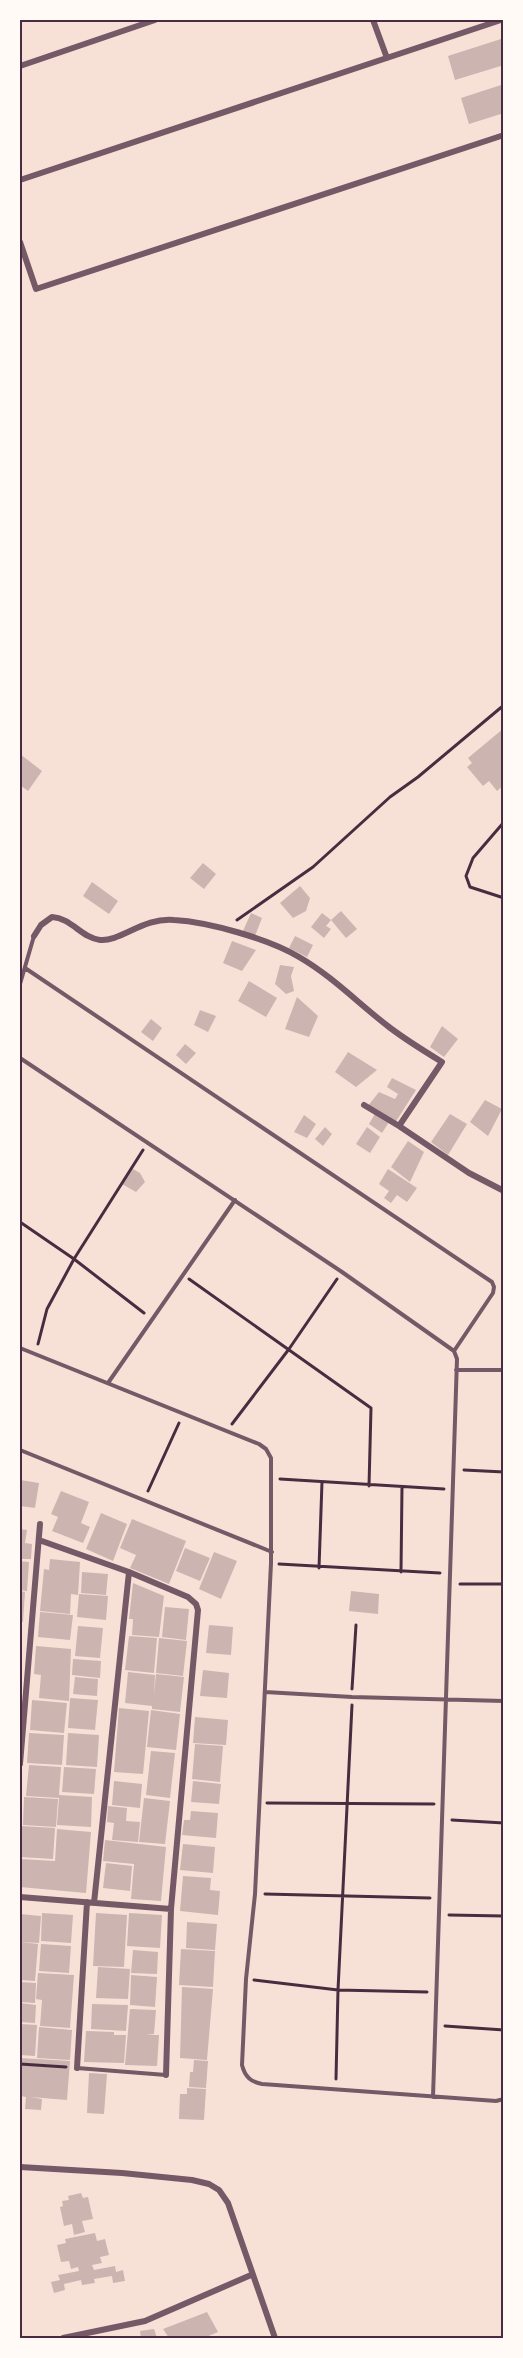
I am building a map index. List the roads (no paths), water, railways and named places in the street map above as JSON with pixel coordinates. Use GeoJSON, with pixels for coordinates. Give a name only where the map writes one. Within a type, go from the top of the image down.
{"type":"FeatureCollection","features":[{"type":"Feature","properties":{"kind":"street"},"geometry":{"type":"LineString","coordinates":[[20,66],[155,20]]}},
{"type":"Feature","properties":{"kind":"street"},"geometry":{"type":"LineString","coordinates":[[373,20],[387,58]]}},
{"type":"Feature","properties":{"kind":"street"},"geometry":{"type":"LineString","coordinates":[[20,180],[501,20]]}},
{"type":"Feature","properties":{"kind":"street"},"geometry":{"type":"LineString","coordinates":[[20,242],[36,289],[504,135]]}},
{"type":"Feature","properties":{"kind":"street"},"geometry":{"type":"LineString","coordinates":[[34,936],[41,925],[52,917],[67,920],[91,937],[100,940],[109,939],[153,921],[168,919],[199,923],[270,943],[299,956],[340,986],[389,1027],[442,1062],[399,1126]]}},
{"type":"Feature","properties":{"kind":"street"},"geometry":{"type":"LineString","coordinates":[[364,1105],[470,1173],[504,1191]]}},
{"type":"Feature","properties":{"kind":"street"},"geometry":{"type":"LineString","coordinates":[[20,1764],[40,1524]]}},
{"type":"Feature","properties":{"kind":"street"},"geometry":{"type":"LineString","coordinates":[[39,1540],[129,1572],[188,1597],[196,1604],[198,1617],[171,1909],[166,2075]]}},
{"type":"Feature","properties":{"kind":"street"},"geometry":{"type":"LineString","coordinates":[[77,2068],[90,1903],[129,1572]]}},
{"type":"Feature","properties":{"kind":"street"},"geometry":{"type":"LineString","coordinates":[[20,1897],[171,1909]]}},
{"type":"Feature","properties":{"kind":"street"},"geometry":{"type":"LineString","coordinates":[[20,2167],[192,2180],[209,2184],[219,2190],[228,2203],[251,2275],[275,2338]]}},
{"type":"Feature","properties":{"kind":"street"},"geometry":{"type":"LineString","coordinates":[[63,2338],[145,2321],[251,2275]]}},
{"type":"Feature","properties":{"kind":"lane"},"geometry":{"type":"LineString","coordinates":[[20,984],[34,936]]}},
{"type":"Feature","properties":{"kind":"lane"},"geometry":{"type":"LineString","coordinates":[[25,968],[492,1282],[493,1293],[454,1351]]}},
{"type":"Feature","properties":{"kind":"lane"},"geometry":{"type":"LineString","coordinates":[[20,1058],[342,1272],[454,1351],[457,1359],[433,2097]]}},
{"type":"Feature","properties":{"kind":"lane"},"geometry":{"type":"LineString","coordinates":[[108,1383],[235,1200]]}},
{"type":"Feature","properties":{"kind":"lane"},"geometry":{"type":"LineString","coordinates":[[20,1348],[227,1431],[266,1449],[270,1458],[272,1552],[255,1894],[246,1979],[242,2065],[248,2078],[262,2084],[496,2101],[504,2099]]}},
{"type":"Feature","properties":{"kind":"lane"},"geometry":{"type":"LineString","coordinates":[[456,1370],[504,1370]]}},
{"type":"Feature","properties":{"kind":"lane"},"geometry":{"type":"LineString","coordinates":[[20,1450],[272,1552]]}},
{"type":"Feature","properties":{"kind":"lane"},"geometry":{"type":"LineString","coordinates":[[265,1692],[504,1701]]}},
{"type":"Feature","properties":{"kind":"lane"},"geometry":{"type":"LineString","coordinates":[[77,2068],[166,2075]]}}]}
